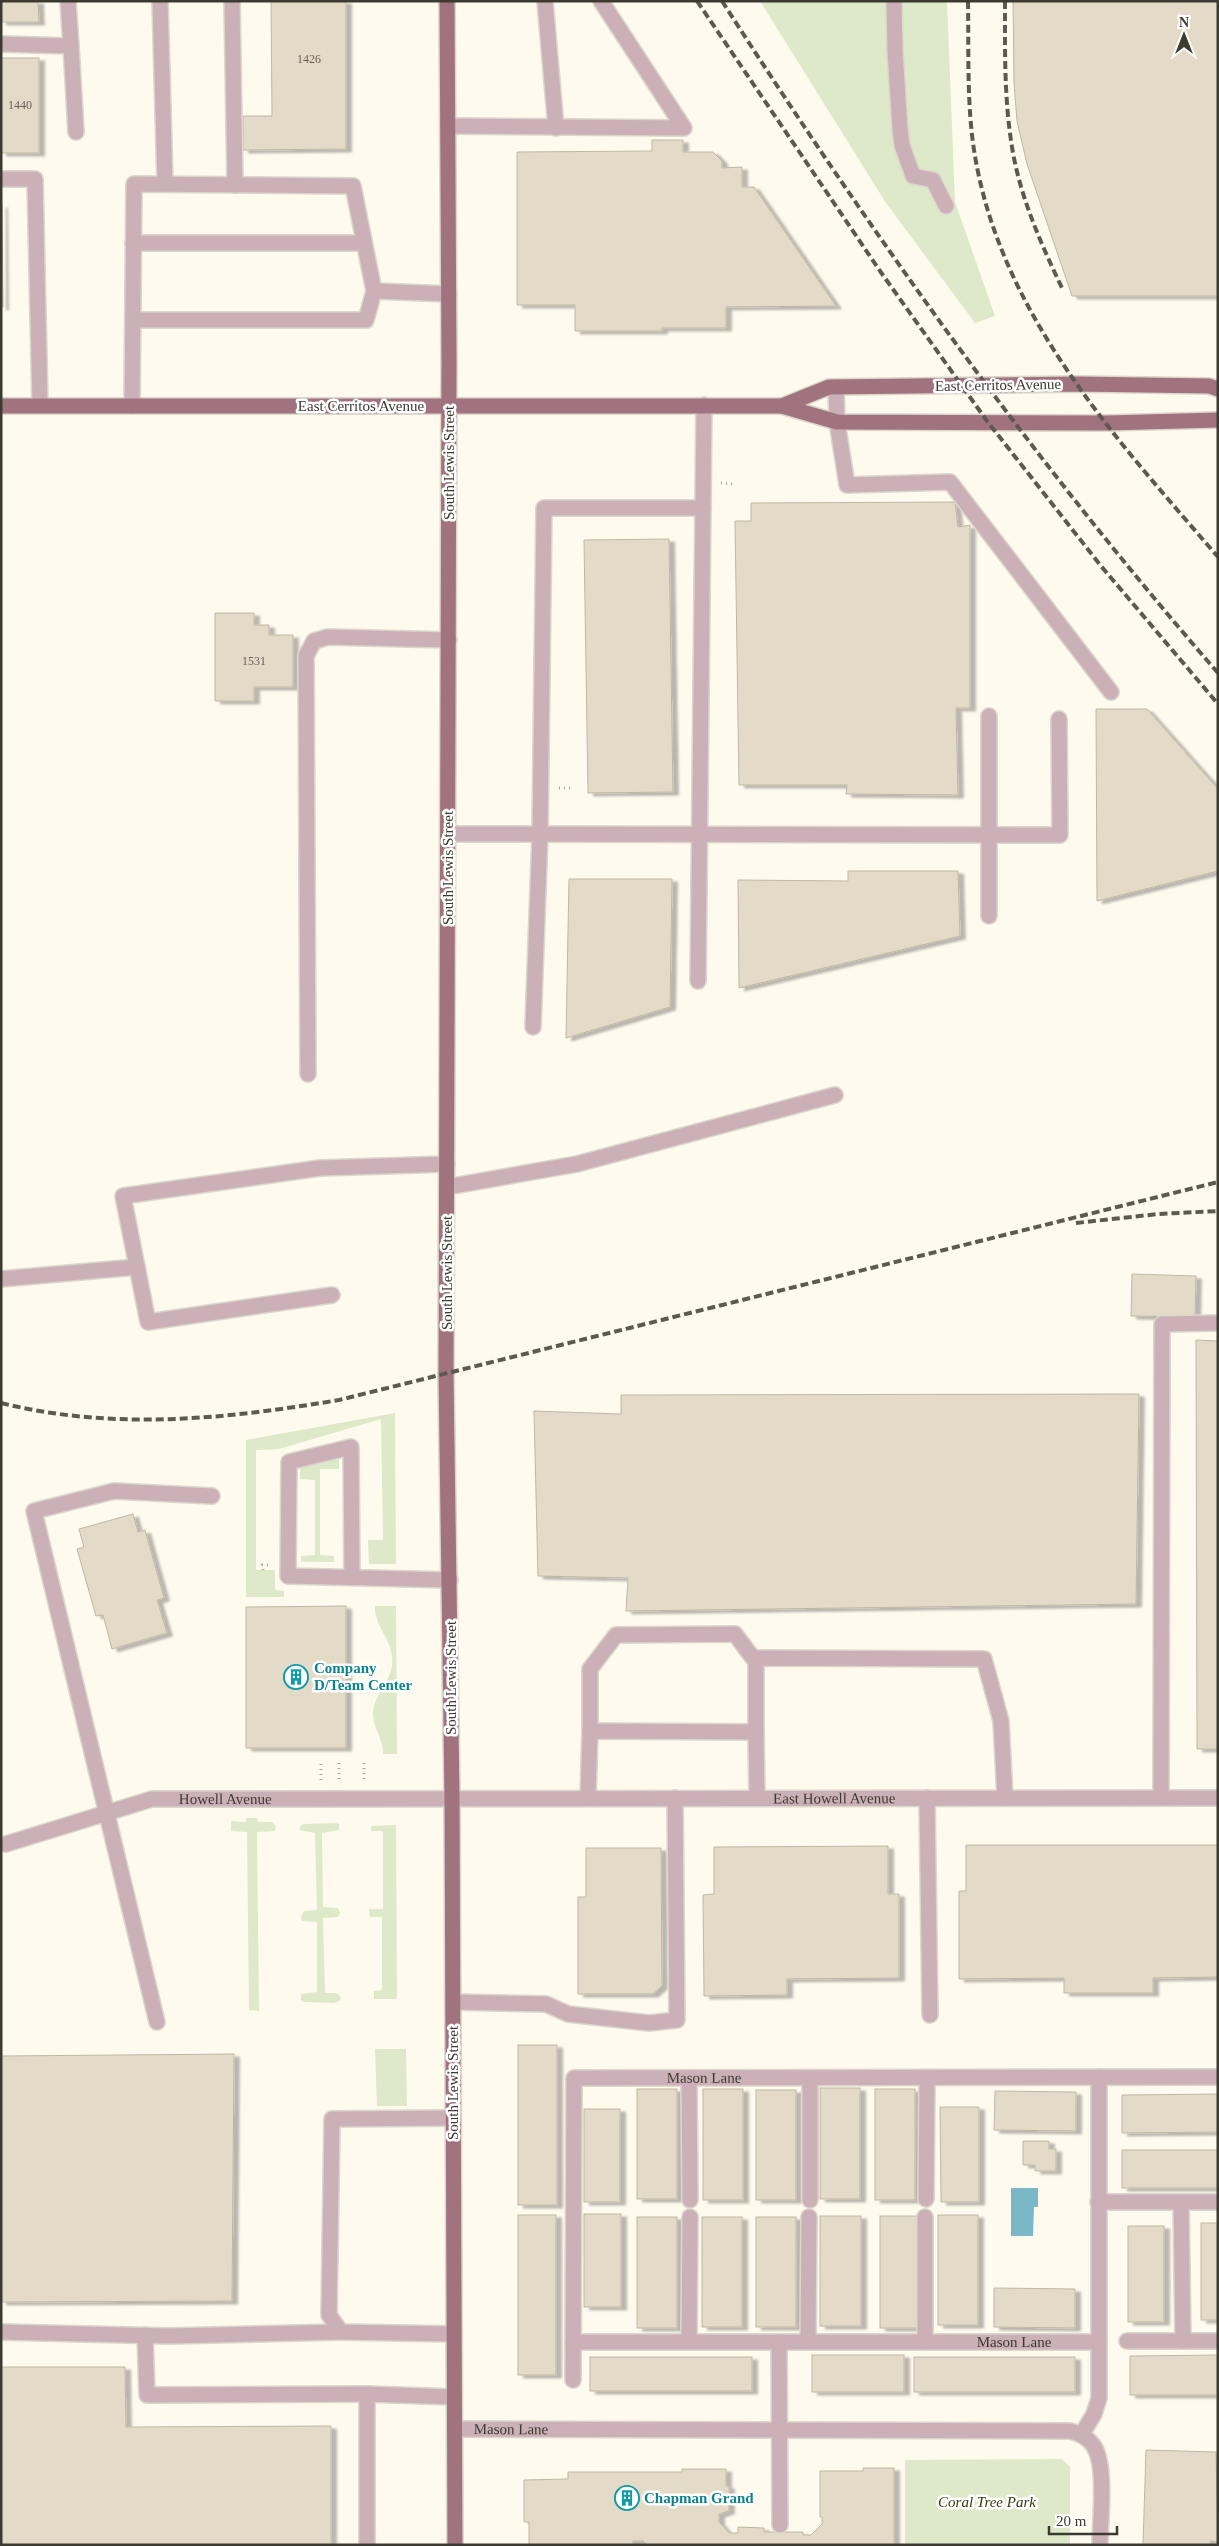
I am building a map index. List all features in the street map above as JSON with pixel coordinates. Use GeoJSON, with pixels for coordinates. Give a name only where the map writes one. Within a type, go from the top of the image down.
{"type":"FeatureCollection","features":[{"type":"Feature","properties":{"kind":"main road","name":"South Lewis Street"},"geometry":{"type":"LineString","coordinates":[[447,1],[449,640],[446,1374],[452,1798],[455,2545]]}},
{"type":"Feature","properties":{"kind":"main road","name":"East Cerritos Avenue"},"geometry":{"type":"LineString","coordinates":[[782,406],[829,387],[1079,384],[1209,386],[1218,388]]}},
{"type":"Feature","properties":{"kind":"main road","name":"East Cerritos Avenue"},"geometry":{"type":"LineString","coordinates":[[1,406],[704,405],[782,406],[838,422],[1106,423],[1218,420]]}},
{"type":"Feature","properties":{"kind":"street"},"geometry":{"type":"LineString","coordinates":[[68,1],[76,132]]}},
{"type":"Feature","properties":{"kind":"street"},"geometry":{"type":"LineString","coordinates":[[160,1],[165,184]]}},
{"type":"Feature","properties":{"kind":"street"},"geometry":{"type":"LineString","coordinates":[[232,1],[235,185]]}},
{"type":"Feature","properties":{"kind":"street"},"geometry":{"type":"LineString","coordinates":[[544,1],[556,128]]}},
{"type":"Feature","properties":{"kind":"street"},"geometry":{"type":"LineString","coordinates":[[448,126],[684,128],[601,1]]}},
{"type":"Feature","properties":{"kind":"street"},"geometry":{"type":"LineString","coordinates":[[894,1],[895,51],[902,145],[913,176],[933,180],[946,206]]}},
{"type":"Feature","properties":{"kind":"street"},"geometry":{"type":"LineString","coordinates":[[1,44],[71,46]]}},
{"type":"Feature","properties":{"kind":"street"},"geometry":{"type":"LineString","coordinates":[[1,179],[35,180],[40,405]]}},
{"type":"Feature","properties":{"kind":"street"},"geometry":{"type":"LineString","coordinates":[[132,406],[134,184],[353,186],[374,291],[366,320],[133,320]]}},
{"type":"Feature","properties":{"kind":"street"},"geometry":{"type":"LineString","coordinates":[[133,243],[364,243]]}},
{"type":"Feature","properties":{"kind":"street"},"geometry":{"type":"LineString","coordinates":[[374,291],[449,294]]}},
{"type":"Feature","properties":{"kind":"street"},"geometry":{"type":"LineString","coordinates":[[836,387],[838,422],[847,485],[950,482],[1111,692]]}},
{"type":"Feature","properties":{"kind":"street"},"geometry":{"type":"LineString","coordinates":[[698,981],[704,405]]}},
{"type":"Feature","properties":{"kind":"street"},"geometry":{"type":"LineString","coordinates":[[533,1027],[540,834],[544,508],[703,508]]}},
{"type":"Feature","properties":{"kind":"street"},"geometry":{"type":"LineString","coordinates":[[308,1074],[306,656],[309,647],[318,638],[449,640]]}},
{"type":"Feature","properties":{"kind":"street"},"geometry":{"type":"LineString","coordinates":[[988,916],[990,716]]}},
{"type":"Feature","properties":{"kind":"street"},"geometry":{"type":"LineString","coordinates":[[448,834],[1060,835],[1059,719]]}},
{"type":"Feature","properties":{"kind":"street"},"geometry":{"type":"LineString","coordinates":[[447,1187],[577,1164],[835,1095]]}},
{"type":"Feature","properties":{"kind":"street"},"geometry":{"type":"LineString","coordinates":[[332,1295],[148,1322],[123,1196],[320,1168],[447,1164]]}},
{"type":"Feature","properties":{"kind":"street"},"geometry":{"type":"LineString","coordinates":[[1,1279],[137,1267]]}},
{"type":"Feature","properties":{"kind":"street"},"geometry":{"type":"LineString","coordinates":[[1161,1798],[1162,1324],[1218,1322]]}},
{"type":"Feature","properties":{"kind":"street"},"geometry":{"type":"LineString","coordinates":[[352,1578],[351,1447],[289,1462],[288,1576],[352,1578],[450,1580]]}},
{"type":"Feature","properties":{"kind":"street"},"geometry":{"type":"LineString","coordinates":[[156,2022],[34,1510],[114,1491],[212,1496]]}},
{"type":"Feature","properties":{"kind":"street"},"geometry":{"type":"LineString","coordinates":[[588,1798],[590,1669],[616,1635],[735,1634],[756,1662]]}},
{"type":"Feature","properties":{"kind":"street"},"geometry":{"type":"LineString","coordinates":[[757,1798],[756,1658],[984,1659],[1001,1721],[1005,1798]]}},
{"type":"Feature","properties":{"kind":"street"},"geometry":{"type":"LineString","coordinates":[[590,1731],[756,1732]]}},
{"type":"Feature","properties":{"kind":"street","name":"East Howell Avenue"},"geometry":{"type":"LineString","coordinates":[[452,1798],[1218,1798]]}},
{"type":"Feature","properties":{"kind":"street","name":"Howell Avenue"},"geometry":{"type":"LineString","coordinates":[[6,1844],[152,1799],[452,1798]]}},
{"type":"Feature","properties":{"kind":"street"},"geometry":{"type":"LineString","coordinates":[[453,2002],[546,2004],[568,2014],[648,2022],[677,2020],[675,1798]]}},
{"type":"Feature","properties":{"kind":"street"},"geometry":{"type":"LineString","coordinates":[[927,1798],[930,2015]]}},
{"type":"Feature","properties":{"kind":"street"},"geometry":{"type":"LineString","coordinates":[[1099,2077],[1099,2398],[1094,2414],[1082,2434],[1093,2445],[1100,2462],[1100,2545]]}},
{"type":"Feature","properties":{"kind":"street","name":"Mason Lane"},"geometry":{"type":"LineString","coordinates":[[573,2380],[574,2078],[927,2079],[1218,2077]]}},
{"type":"Feature","properties":{"kind":"street"},"geometry":{"type":"LineString","coordinates":[[690,2078],[690,2200]]}},
{"type":"Feature","properties":{"kind":"street"},"geometry":{"type":"LineString","coordinates":[[810,2078],[810,2200]]}},
{"type":"Feature","properties":{"kind":"street"},"geometry":{"type":"LineString","coordinates":[[926,2199],[927,2079]]}},
{"type":"Feature","properties":{"kind":"street"},"geometry":{"type":"LineString","coordinates":[[341,2332],[329,2315],[332,2119],[453,2118]]}},
{"type":"Feature","properties":{"kind":"street"},"geometry":{"type":"LineString","coordinates":[[1098,2202],[1218,2202]]}},
{"type":"Feature","properties":{"kind":"street"},"geometry":{"type":"LineString","coordinates":[[1181,2202],[1183,2341]]}},
{"type":"Feature","properties":{"kind":"street"},"geometry":{"type":"LineString","coordinates":[[689,2342],[690,2217]]}},
{"type":"Feature","properties":{"kind":"street"},"geometry":{"type":"LineString","coordinates":[[808,2342],[809,2217]]}},
{"type":"Feature","properties":{"kind":"street"},"geometry":{"type":"LineString","coordinates":[[925,2217],[925,2342]]}},
{"type":"Feature","properties":{"kind":"street"},"geometry":{"type":"LineString","coordinates":[[1,2332],[145,2335],[341,2332],[454,2334]]}},
{"type":"Feature","properties":{"kind":"street"},"geometry":{"type":"LineString","coordinates":[[145,2335],[147,2395],[367,2394],[454,2396]]}},
{"type":"Feature","properties":{"kind":"street"},"geometry":{"type":"LineString","coordinates":[[1127,2341],[1218,2341]]}},
{"type":"Feature","properties":{"kind":"street","name":"Mason Lane"},"geometry":{"type":"LineString","coordinates":[[573,2342],[1099,2342]]}},
{"type":"Feature","properties":{"kind":"street"},"geometry":{"type":"LineString","coordinates":[[779,2342],[780,2525]]}},
{"type":"Feature","properties":{"kind":"street"},"geometry":{"type":"LineString","coordinates":[[367,2394],[367,2545]]}},
{"type":"Feature","properties":{"kind":"street","name":"Mason Lane"},"geometry":{"type":"LineString","coordinates":[[455,2430],[779,2429],[1070,2431],[1082,2434]]}},
{"type":"Feature","properties":{"kind":"path"},"geometry":{"type":"LineString","coordinates":[[263,1570],[262,1565],[273,1565]]}},
{"type":"Feature","properties":{"kind":"path"},"geometry":{"type":"LineString","coordinates":[[338,1763],[339,1782]]}},
{"type":"Feature","properties":{"kind":"path"},"geometry":{"type":"LineString","coordinates":[[364,1763],[364,1782]]}},
{"type":"Feature","properties":{"kind":"path"},"geometry":{"type":"LineString","coordinates":[[321,1764],[321,1782]]}},
{"type":"Feature","properties":{"kind":"green space"},"geometry":{"type":"Polygon","coordinates":[[[760,1],[947,1],[955,202],[995,316],[975,323],[886,203],[760,1]]]}},
{"type":"Feature","properties":{"kind":"green space"},"geometry":{"type":"Polygon","coordinates":[[[395,1413],[396,1564],[369,1564],[368,1540],[383,1540],[381,1419],[279,1449],[256,1450],[256,1570],[275,1570],[275,1590],[284,1591],[284,1597],[246,1597],[246,1440],[395,1413]]]}},
{"type":"Feature","properties":{"kind":"green space"},"geometry":{"type":"Polygon","coordinates":[[[339,1459],[339,1469],[320,1469],[320,1555],[334,1556],[334,1562],[301,1562],[301,1556],[315,1555],[315,1480],[300,1479],[300,1468],[339,1459]]]}},
{"type":"Feature","properties":{"kind":"green space"},"geometry":{"type":"Polygon","coordinates":[[[375,1606],[396,1606],[397,1754],[383,1754],[383,1748],[373,1719],[376,1700],[389,1676],[392,1663],[391,1649],[379,1625],[375,1606]]]}},
{"type":"Feature","properties":{"kind":"green space"},"geometry":{"type":"Polygon","coordinates":[[[246,1818],[257,1818],[258,1822],[272,1822],[276,1826],[275,1831],[257,1832],[259,2011],[249,2010],[247,1832],[231,1831],[231,1821],[246,1822],[246,1818]]]}},
{"type":"Feature","properties":{"kind":"green space"},"geometry":{"type":"Polygon","coordinates":[[[305,1824],[339,1824],[339,1830],[322,1833],[323,1907],[338,1908],[340,1913],[338,1917],[323,1918],[325,1993],[336,1993],[340,1996],[341,2000],[334,2003],[304,2002],[301,2000],[301,1994],[317,1992],[317,1922],[302,1921],[301,1917],[304,1911],[317,1910],[315,1833],[299,1830],[301,1825],[305,1824]]]}},
{"type":"Feature","properties":{"kind":"green space"},"geometry":{"type":"Polygon","coordinates":[[[396,1825],[397,1999],[374,1999],[374,1991],[382,1990],[382,1917],[370,1917],[369,1909],[383,1909],[383,1831],[371,1831],[371,1826],[396,1825]]]}},
{"type":"Feature","properties":{"kind":"green space"},"geometry":{"type":"Polygon","coordinates":[[[375,2049],[406,2049],[407,2106],[377,2106],[375,2049]]]}},
{"type":"Feature","properties":{"kind":"green space","name":"Coral Tree Park"},"geometry":{"type":"Polygon","coordinates":[[[1062,2459],[1070,2467],[1070,2545],[905,2545],[905,2460],[1062,2459]]]}},
{"type":"Feature","properties":{"kind":"water"},"geometry":{"type":"Polygon","coordinates":[[[1011,2188],[1038,2188],[1038,2207],[1034,2207],[1033,2236],[1011,2236],[1011,2188]]]}},
{"type":"Feature","properties":{"kind":"building"},"geometry":{"type":"Polygon","coordinates":[[[1,1],[38,1],[39,22],[1,22],[1,1]]]}},
{"type":"Feature","properties":{"kind":"building"},"geometry":{"type":"Polygon","coordinates":[[[271,1],[346,1],[346,149],[243,150],[243,116],[272,116],[271,1]]]}},
{"type":"Feature","properties":{"kind":"building"},"geometry":{"type":"Polygon","coordinates":[[[1013,1],[1218,1],[1218,296],[1072,296],[1027,164],[1017,121],[1014,83],[1013,1]]]}},
{"type":"Feature","properties":{"kind":"building"},"geometry":{"type":"Polygon","coordinates":[[[1,58],[39,58],[39,153],[1,153],[1,58]]]}},
{"type":"Feature","properties":{"kind":"building"},"geometry":{"type":"Polygon","coordinates":[[[652,140],[683,140],[683,152],[713,152],[722,161],[722,168],[742,167],[742,187],[754,187],[836,306],[726,307],[726,328],[662,328],[662,331],[575,331],[575,305],[517,305],[517,152],[652,151],[652,140]]]}},
{"type":"Feature","properties":{"kind":"building"},"geometry":{"type":"Polygon","coordinates":[[[2,205],[3,307],[1,307],[2,205]]]}},
{"type":"Feature","properties":{"kind":"building"},"geometry":{"type":"Polygon","coordinates":[[[955,502],[958,527],[970,525],[970,708],[956,708],[958,795],[846,794],[847,785],[739,785],[735,521],[751,521],[751,503],[955,502]]]}},
{"type":"Feature","properties":{"kind":"building"},"geometry":{"type":"Polygon","coordinates":[[[669,539],[673,792],[588,793],[584,540],[669,539]]]}},
{"type":"Feature","properties":{"kind":"building"},"geometry":{"type":"Polygon","coordinates":[[[215,613],[254,613],[254,625],[269,625],[269,635],[293,635],[293,687],[254,687],[254,701],[215,701],[215,613]]]}},
{"type":"Feature","properties":{"kind":"building"},"geometry":{"type":"Polygon","coordinates":[[[1096,709],[1147,709],[1218,789],[1218,871],[1097,901],[1096,709]]]}},
{"type":"Feature","properties":{"kind":"building"},"geometry":{"type":"Polygon","coordinates":[[[848,871],[958,871],[960,936],[739,988],[738,880],[848,881],[848,871]]]}},
{"type":"Feature","properties":{"kind":"building"},"geometry":{"type":"Polygon","coordinates":[[[569,879],[672,879],[670,1007],[566,1038],[569,879]]]}},
{"type":"Feature","properties":{"kind":"building"},"geometry":{"type":"Polygon","coordinates":[[[1132,1274],[1196,1276],[1195,1317],[1131,1316],[1132,1274]]]}},
{"type":"Feature","properties":{"kind":"building"},"geometry":{"type":"Polygon","coordinates":[[[1196,1340],[1218,1341],[1218,1749],[1197,1749],[1196,1340]]]}},
{"type":"Feature","properties":{"kind":"building"},"geometry":{"type":"Polygon","coordinates":[[[1139,1394],[1136,1604],[626,1611],[628,1578],[538,1576],[534,1411],[621,1414],[621,1395],[1139,1394]]]}},
{"type":"Feature","properties":{"kind":"building"},"geometry":{"type":"Polygon","coordinates":[[[133,1514],[138,1532],[145,1530],[164,1598],[157,1600],[167,1633],[112,1649],[103,1615],[96,1616],[77,1549],[84,1547],[79,1529],[133,1514]]]}},
{"type":"Feature","properties":{"kind":"building","name":"Company D/Team Center"},"geometry":{"type":"Polygon","coordinates":[[[346,1606],[346,1748],[246,1748],[246,1607],[346,1606]]]}},
{"type":"Feature","properties":{"kind":"building"},"geometry":{"type":"Polygon","coordinates":[[[966,1845],[1218,1845],[1218,1977],[1153,1978],[1153,1993],[1064,1993],[1064,1978],[959,1979],[959,1891],[966,1891],[966,1845]]]}},
{"type":"Feature","properties":{"kind":"building"},"geometry":{"type":"Polygon","coordinates":[[[888,1846],[888,1894],[899,1894],[899,1978],[787,1979],[787,1995],[704,1996],[703,1895],[714,1894],[714,1847],[888,1846]]]}},
{"type":"Feature","properties":{"kind":"building"},"geometry":{"type":"Polygon","coordinates":[[[586,1848],[661,1848],[662,1986],[653,1994],[578,1994],[578,1897],[586,1897],[586,1848]]]}},
{"type":"Feature","properties":{"kind":"building"},"geometry":{"type":"Polygon","coordinates":[[[518,2045],[557,2045],[557,2205],[518,2205],[518,2045]]]}},
{"type":"Feature","properties":{"kind":"building"},"geometry":{"type":"Polygon","coordinates":[[[234,2054],[232,2301],[1,2302],[1,2056],[234,2054]]]}},
{"type":"Feature","properties":{"kind":"building"},"geometry":{"type":"Polygon","coordinates":[[[820,2088],[860,2088],[860,2199],[820,2199],[820,2088]]]}},
{"type":"Feature","properties":{"kind":"building"},"geometry":{"type":"Polygon","coordinates":[[[637,2089],[677,2089],[677,2199],[637,2199],[637,2089]]]}},
{"type":"Feature","properties":{"kind":"building"},"geometry":{"type":"Polygon","coordinates":[[[703,2089],[743,2089],[743,2200],[703,2200],[703,2089]]]}},
{"type":"Feature","properties":{"kind":"building"},"geometry":{"type":"Polygon","coordinates":[[[875,2089],[915,2089],[915,2200],[875,2200],[875,2089]]]}},
{"type":"Feature","properties":{"kind":"building"},"geometry":{"type":"Polygon","coordinates":[[[756,2090],[796,2090],[796,2200],[756,2200],[756,2090]]]}},
{"type":"Feature","properties":{"kind":"building"},"geometry":{"type":"Polygon","coordinates":[[[995,2091],[1076,2092],[1076,2131],[994,2130],[995,2091]]]}},
{"type":"Feature","properties":{"kind":"building"},"geometry":{"type":"Polygon","coordinates":[[[1218,2094],[1218,2132],[1122,2133],[1122,2095],[1218,2094]]]}},
{"type":"Feature","properties":{"kind":"building"},"geometry":{"type":"Polygon","coordinates":[[[940,2107],[979,2107],[979,2202],[941,2202],[940,2107]]]}},
{"type":"Feature","properties":{"kind":"building"},"geometry":{"type":"Polygon","coordinates":[[[584,2109],[620,2109],[620,2202],[584,2202],[584,2109]]]}},
{"type":"Feature","properties":{"kind":"building"},"geometry":{"type":"Polygon","coordinates":[[[1023,2141],[1049,2141],[1049,2149],[1056,2149],[1056,2171],[1035,2171],[1035,2165],[1023,2165],[1023,2141]]]}},
{"type":"Feature","properties":{"kind":"building"},"geometry":{"type":"Polygon","coordinates":[[[1122,2150],[1218,2150],[1218,2188],[1122,2188],[1122,2150]]]}},
{"type":"Feature","properties":{"kind":"building"},"geometry":{"type":"Polygon","coordinates":[[[584,2214],[621,2214],[621,2307],[584,2307],[584,2214]]]}},
{"type":"Feature","properties":{"kind":"building"},"geometry":{"type":"Polygon","coordinates":[[[518,2215],[556,2215],[556,2375],[518,2375],[518,2215]]]}},
{"type":"Feature","properties":{"kind":"building"},"geometry":{"type":"Polygon","coordinates":[[[938,2215],[978,2215],[978,2325],[938,2325],[938,2215]]]}},
{"type":"Feature","properties":{"kind":"building"},"geometry":{"type":"Polygon","coordinates":[[[820,2216],[861,2216],[861,2326],[820,2326],[820,2216]]]}},
{"type":"Feature","properties":{"kind":"building"},"geometry":{"type":"Polygon","coordinates":[[[880,2216],[917,2216],[917,2328],[880,2328],[880,2216]]]}},
{"type":"Feature","properties":{"kind":"building"},"geometry":{"type":"Polygon","coordinates":[[[637,2217],[677,2217],[677,2328],[637,2328],[637,2217]]]}},
{"type":"Feature","properties":{"kind":"building"},"geometry":{"type":"Polygon","coordinates":[[[702,2217],[742,2217],[742,2327],[702,2327],[702,2217]]]}},
{"type":"Feature","properties":{"kind":"building"},"geometry":{"type":"Polygon","coordinates":[[[756,2217],[796,2217],[796,2327],[756,2327],[756,2217]]]}},
{"type":"Feature","properties":{"kind":"building"},"geometry":{"type":"Polygon","coordinates":[[[1201,2223],[1218,2223],[1218,2320],[1201,2320],[1201,2223]]]}},
{"type":"Feature","properties":{"kind":"building"},"geometry":{"type":"Polygon","coordinates":[[[1128,2226],[1164,2226],[1164,2322],[1128,2322],[1128,2226]]]}},
{"type":"Feature","properties":{"kind":"building"},"geometry":{"type":"Polygon","coordinates":[[[994,2288],[1075,2289],[1075,2328],[994,2327],[994,2288]]]}},
{"type":"Feature","properties":{"kind":"building"},"geometry":{"type":"Polygon","coordinates":[[[812,2355],[904,2355],[904,2392],[812,2392],[812,2355]]]}},
{"type":"Feature","properties":{"kind":"building"},"geometry":{"type":"Polygon","coordinates":[[[1218,2355],[1218,2395],[1130,2395],[1130,2356],[1218,2355]]]}},
{"type":"Feature","properties":{"kind":"building"},"geometry":{"type":"Polygon","coordinates":[[[590,2357],[752,2357],[752,2391],[590,2391],[590,2357]]]}},
{"type":"Feature","properties":{"kind":"building"},"geometry":{"type":"Polygon","coordinates":[[[914,2357],[1075,2357],[1075,2392],[914,2392],[914,2357]]]}},
{"type":"Feature","properties":{"kind":"building"},"geometry":{"type":"Polygon","coordinates":[[[1,2367],[125,2367],[126,2427],[331,2426],[331,2545],[1,2545],[1,2367]]]}},
{"type":"Feature","properties":{"kind":"building"},"geometry":{"type":"Polygon","coordinates":[[[1146,2450],[1216,2452],[1218,2542],[1210,2541],[1210,2545],[1143,2545],[1146,2450]]]}},
{"type":"Feature","properties":{"kind":"building","name":"Chapman Grand"},"geometry":{"type":"Polygon","coordinates":[[[863,2468],[894,2468],[894,2545],[647,2545],[643,2541],[633,2541],[633,2545],[529,2545],[529,2522],[524,2522],[524,2480],[568,2479],[568,2472],[682,2472],[682,2469],[726,2469],[726,2486],[729,2486],[729,2511],[719,2514],[719,2522],[729,2533],[738,2533],[738,2527],[764,2528],[764,2532],[803,2532],[803,2535],[811,2535],[822,2524],[822,2517],[820,2517],[820,2471],[863,2471],[863,2468]]]}},
{"type":"Feature","properties":{"kind":"railway"},"geometry":{"type":"LineString","coordinates":[[697,1],[880,271],[987,421],[1101,566],[1218,704]]}},
{"type":"Feature","properties":{"kind":"railway"},"geometry":{"type":"LineString","coordinates":[[722,1],[837,175],[958,346],[1084,512],[1218,673]]}},
{"type":"Feature","properties":{"kind":"railway"},"geometry":{"type":"LineString","coordinates":[[968,1],[969,84],[973,147],[992,223],[1013,277],[1040,327],[1071,376],[1142,469],[1218,557]]}},
{"type":"Feature","properties":{"kind":"railway"},"geometry":{"type":"LineString","coordinates":[[1005,1],[1006,92],[1012,147],[1020,184],[1032,220],[1063,290]]}},
{"type":"Feature","properties":{"kind":"railway"},"geometry":{"type":"LineString","coordinates":[[1,1403],[44,1412],[86,1417],[170,1419],[212,1417],[339,1400],[1218,1182]]}},
{"type":"Feature","properties":{"kind":"railway"},"geometry":{"type":"LineString","coordinates":[[1076,1223],[1158,1214],[1218,1211]]}},
{"type":"Feature","properties":{"kind":"place","name":"Company D/Team Center"},"geometry":{"type":"Point","coordinates":[296,1677]}},
{"type":"Feature","properties":{"kind":"place","name":"Chapman Grand"},"geometry":{"type":"Point","coordinates":[627,2498]}}]}
